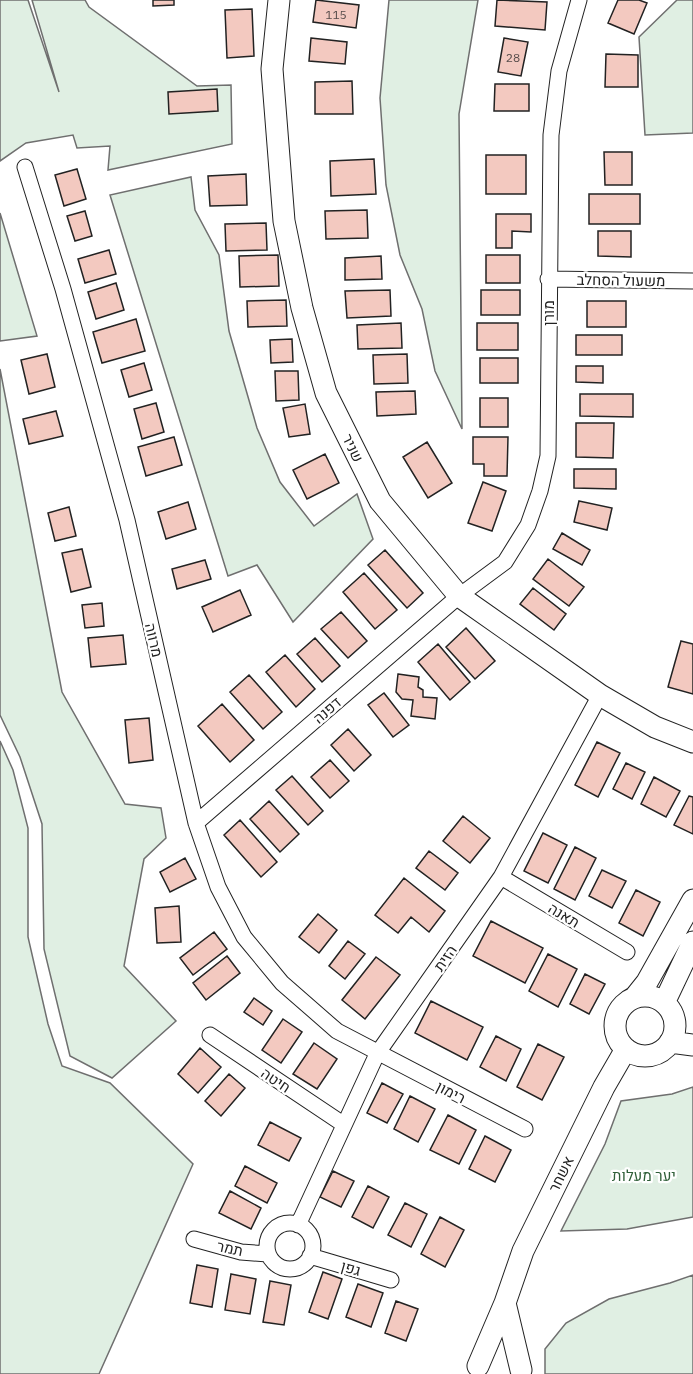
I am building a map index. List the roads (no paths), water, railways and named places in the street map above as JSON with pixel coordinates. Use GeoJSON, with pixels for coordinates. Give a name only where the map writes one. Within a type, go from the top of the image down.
{"type":"FeatureCollection","features":[{"type":"Feature","properties":{"kind":"street","name":"שניר"},"geometry":{"type":"LineString","coordinates":[[279,0],[272,69],[284,221],[302,308],[326,393],[380,501],[459,596],[600,695],[655,727],[693,742]]}},
{"type":"Feature","properties":{"kind":"street","name":"מורן"},"geometry":{"type":"LineString","coordinates":[[459,596],[505,562],[528,525],[540,491],[548,456],[548,279],[552,135],[559,71],[579,0]]}},
{"type":"Feature","properties":{"kind":"street","name":"מרווה"},"geometry":{"type":"LineString","coordinates":[[25,167],[63,289],[127,520],[196,823],[218,887],[244,937],[282,983],[336,1031],[377,1054]]}},
{"type":"Feature","properties":{"kind":"street","name":"משעול הסחלב"},"geometry":{"type":"LineString","coordinates":[[548,279],[693,281]]}},
{"type":"Feature","properties":{"kind":"street","name":"דפנה"},"geometry":{"type":"LineString","coordinates":[[196,823],[459,596]]}},
{"type":"Feature","properties":{"kind":"street","name":"הזית"},"geometry":{"type":"LineString","coordinates":[[298,1225],[377,1054],[501,877],[600,695]]}},
{"type":"Feature","properties":{"kind":"street","name":"תאנה"},"geometry":{"type":"LineString","coordinates":[[501,877],[627,952]]}},
{"type":"Feature","properties":{"kind":"street"},"geometry":{"type":"LineString","coordinates":[[635,998],[651,996],[664,1003],[673,1018],[675,1026],[670,1042],[654,1054],[644,1056],[626,1049],[616,1034],[615,1025],[621,1008],[635,998],[647,982],[693,900]]}},
{"type":"Feature","properties":{"kind":"street"},"geometry":{"type":"LineString","coordinates":[[664,1003],[693,942]]}},
{"type":"Feature","properties":{"kind":"street","name":"חיטה"},"geometry":{"type":"LineString","coordinates":[[210,1035],[343,1124]]}},
{"type":"Feature","properties":{"kind":"street"},"geometry":{"type":"LineString","coordinates":[[670,1042],[693,1045]]}},
{"type":"Feature","properties":{"kind":"street","name":"אשחר"},"geometry":{"type":"LineString","coordinates":[[473,1372],[506,1303],[523,1251],[604,1087],[626,1049]]}},
{"type":"Feature","properties":{"kind":"street","name":"רימון"},"geometry":{"type":"LineString","coordinates":[[377,1054],[525,1130]]}},
{"type":"Feature","properties":{"kind":"street"},"geometry":{"type":"LineString","coordinates":[[290,1223],[298,1225],[311,1238],[312,1250],[303,1265],[285,1269],[275,1264],[268,1254],[269,1237],[274,1230],[290,1223]]}},
{"type":"Feature","properties":{"kind":"street","name":"תמר"},"geometry":{"type":"LineString","coordinates":[[194,1239],[241,1252],[268,1254]]}},
{"type":"Feature","properties":{"kind":"street","name":"גפן"},"geometry":{"type":"LineString","coordinates":[[310,1256],[391,1280]]}},
{"type":"Feature","properties":{"kind":"street"},"geometry":{"type":"LineString","coordinates":[[506,1303],[522,1372]]}},
{"type":"Feature","properties":{"kind":"street"},"geometry":{"type":"LineString","coordinates":[[473,1372],[486,1360],[501,1358],[516,1364],[522,1372]]}},
{"type":"Feature","properties":{"kind":"park label","name":"יער מעלות"},"geometry":{"type":"Point","coordinates":[644,1175]}}]}
